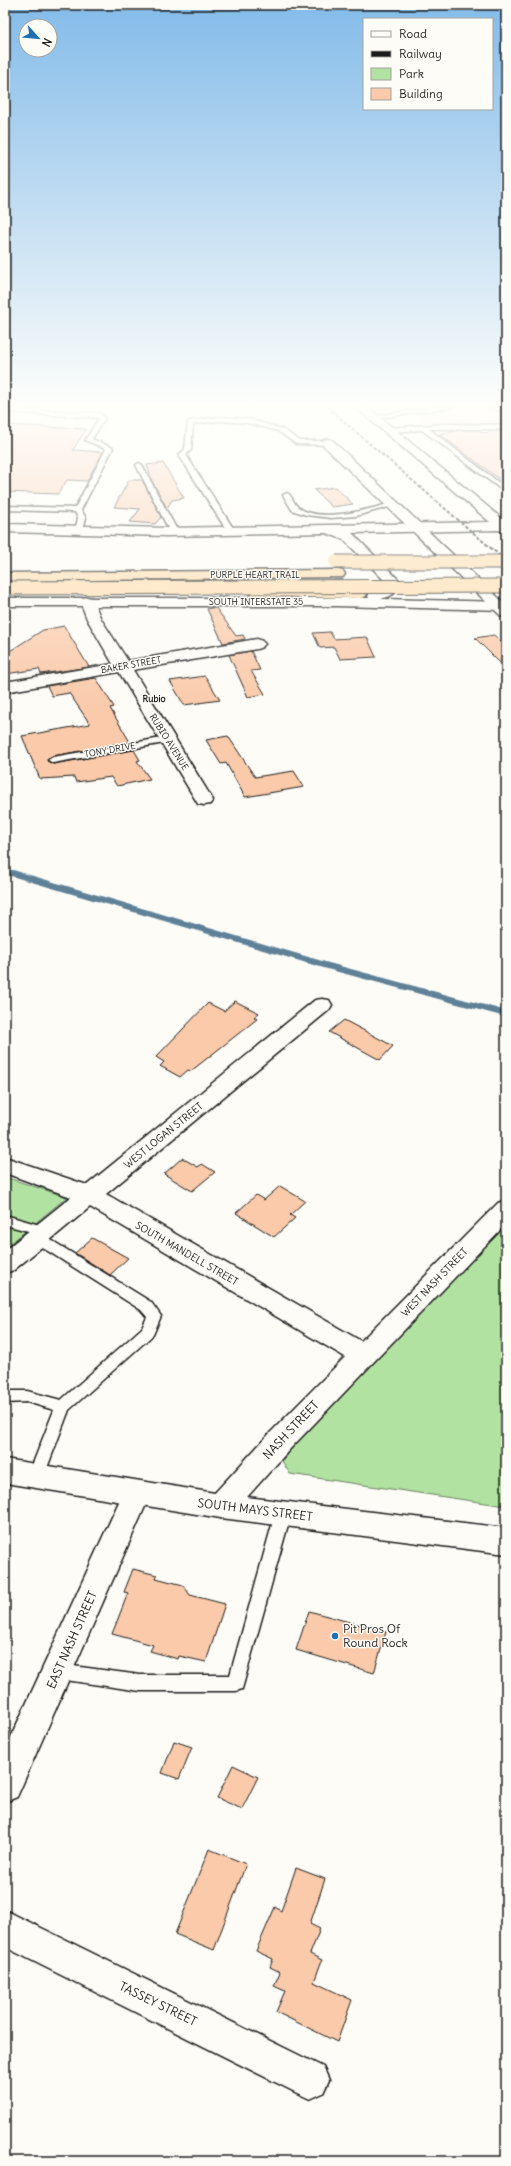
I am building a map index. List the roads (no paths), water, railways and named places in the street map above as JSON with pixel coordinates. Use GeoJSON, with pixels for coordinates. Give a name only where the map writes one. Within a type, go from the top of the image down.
{"type":"FeatureCollection","features":[{"type":"Feature","properties":{"kind":"highway","name":"PURPLE HEART TRAIL"},"geometry":{"type":"LineString","coordinates":[[147,562],[506,574]]}},
{"type":"Feature","properties":{"kind":"highway","name":"PURPLE HEART TRAIL"},"geometry":{"type":"LineString","coordinates":[[5,577],[506,562]]}},
{"type":"Feature","properties":{"kind":"highway"},"geometry":{"type":"LineString","coordinates":[[5,588],[506,586]]}},
{"type":"Feature","properties":{"kind":"highway"},"geometry":{"type":"LineString","coordinates":[[5,593],[360,594],[504,605]]}},
{"type":"Feature","properties":{"kind":"street"},"geometry":{"type":"LineString","coordinates":[[395,508],[504,605]]}},
{"type":"Feature","properties":{"kind":"street"},"geometry":{"type":"LineString","coordinates":[[480,508],[505,529]]}},
{"type":"Feature","properties":{"kind":"street"},"geometry":{"type":"LineString","coordinates":[[5,528],[174,532],[416,528],[505,529]]}},
{"type":"Feature","properties":{"kind":"street"},"geometry":{"type":"LineString","coordinates":[[324,529],[348,536],[394,582],[394,588],[388,592],[335,602]]}},
{"type":"Feature","properties":{"kind":"street","name":"RUBIO AVENUE"},"geometry":{"type":"LineString","coordinates":[[87,601],[94,619],[122,667],[204,800]]}},
{"type":"Feature","properties":{"kind":"street","name":"SOUTH INTERSTATE 35"},"geometry":{"type":"LineString","coordinates":[[5,602],[335,602],[504,605]]}},
{"type":"Feature","properties":{"kind":"street","name":"BAKER STREET"},"geometry":{"type":"LineString","coordinates":[[5,687],[257,644]]}},
{"type":"Feature","properties":{"kind":"street","name":"WEST LOGAN STREET"},"geometry":{"type":"LineString","coordinates":[[5,1264],[322,1005]]}},
{"type":"Feature","properties":{"kind":"street","name":"SOUTH MANDELL STREET"},"geometry":{"type":"LineString","coordinates":[[5,1165],[66,1185],[88,1195],[363,1355]]}},
{"type":"Feature","properties":{"kind":"street","name":"WEST NASH STREET"},"geometry":{"type":"LineString","coordinates":[[363,1355],[506,1209]]}},
{"type":"Feature","properties":{"kind":"street","name":"NASH STREET"},"geometry":{"type":"LineString","coordinates":[[221,1506],[280,1441],[363,1355]]}},
{"type":"Feature","properties":{"kind":"street","name":"SOUTH MAYS STREET"},"geometry":{"type":"LineString","coordinates":[[5,1471],[221,1506],[502,1541]]}},
{"type":"Feature","properties":{"kind":"street","name":"EAST NASH STREET"},"geometry":{"type":"LineString","coordinates":[[5,1786],[58,1672],[137,1492]]}},
{"type":"Feature","properties":{"kind":"street","name":"TASSEY STREET"},"geometry":{"type":"LineString","coordinates":[[5,1928],[310,2080]]}},
{"type":"Feature","properties":{"kind":"lane"},"geometry":{"type":"LineString","coordinates":[[8,508],[77,510],[82,518],[79,530]]}},
{"type":"Feature","properties":{"kind":"lane"},"geometry":{"type":"LineString","coordinates":[[162,508],[174,532]]}},
{"type":"Feature","properties":{"kind":"lane"},"geometry":{"type":"LineString","coordinates":[[216,508],[231,531]]}},
{"type":"Feature","properties":{"kind":"lane"},"geometry":{"type":"LineString","coordinates":[[295,508],[300,511],[339,516],[354,515],[380,508]]}},
{"type":"Feature","properties":{"kind":"lane"},"geometry":{"type":"LineString","coordinates":[[339,516],[347,529]]}},
{"type":"Feature","properties":{"kind":"lane","name":"TONY DRIVE"},"geometry":{"type":"LineString","coordinates":[[53,760],[167,740]]}},
{"type":"Feature","properties":{"kind":"lane"},"geometry":{"type":"LineString","coordinates":[[5,1220],[41,1234],[146,1306],[154,1316],[148,1331],[63,1407],[36,1476]]}},
{"type":"Feature","properties":{"kind":"lane"},"geometry":{"type":"LineString","coordinates":[[5,1397],[13,1395],[26,1396],[63,1407]]}},
{"type":"Feature","properties":{"kind":"lane"},"geometry":{"type":"LineString","coordinates":[[58,1672],[140,1683],[236,1683],[283,1514]]}},
{"type":"Feature","properties":{"kind":"waterway"},"geometry":{"type":"LineString","coordinates":[[5,871],[15,874]]}},
{"type":"Feature","properties":{"kind":"waterway"},"geometry":{"type":"LineString","coordinates":[[12,873],[328,966],[506,1014]]}},
{"type":"Feature","properties":{"kind":"railway"},"geometry":{"type":"LineString","coordinates":[[444,508],[506,561]]}},
{"type":"Feature","properties":{"kind":"place","name":"Pit Pros Of Round Rock"},"geometry":{"type":"Point","coordinates":[335,1636]}},
{"type":"Feature","properties":{"kind":"district","name":"Rubio"},"geometry":{"type":"Point","coordinates":[154,699]}}]}
